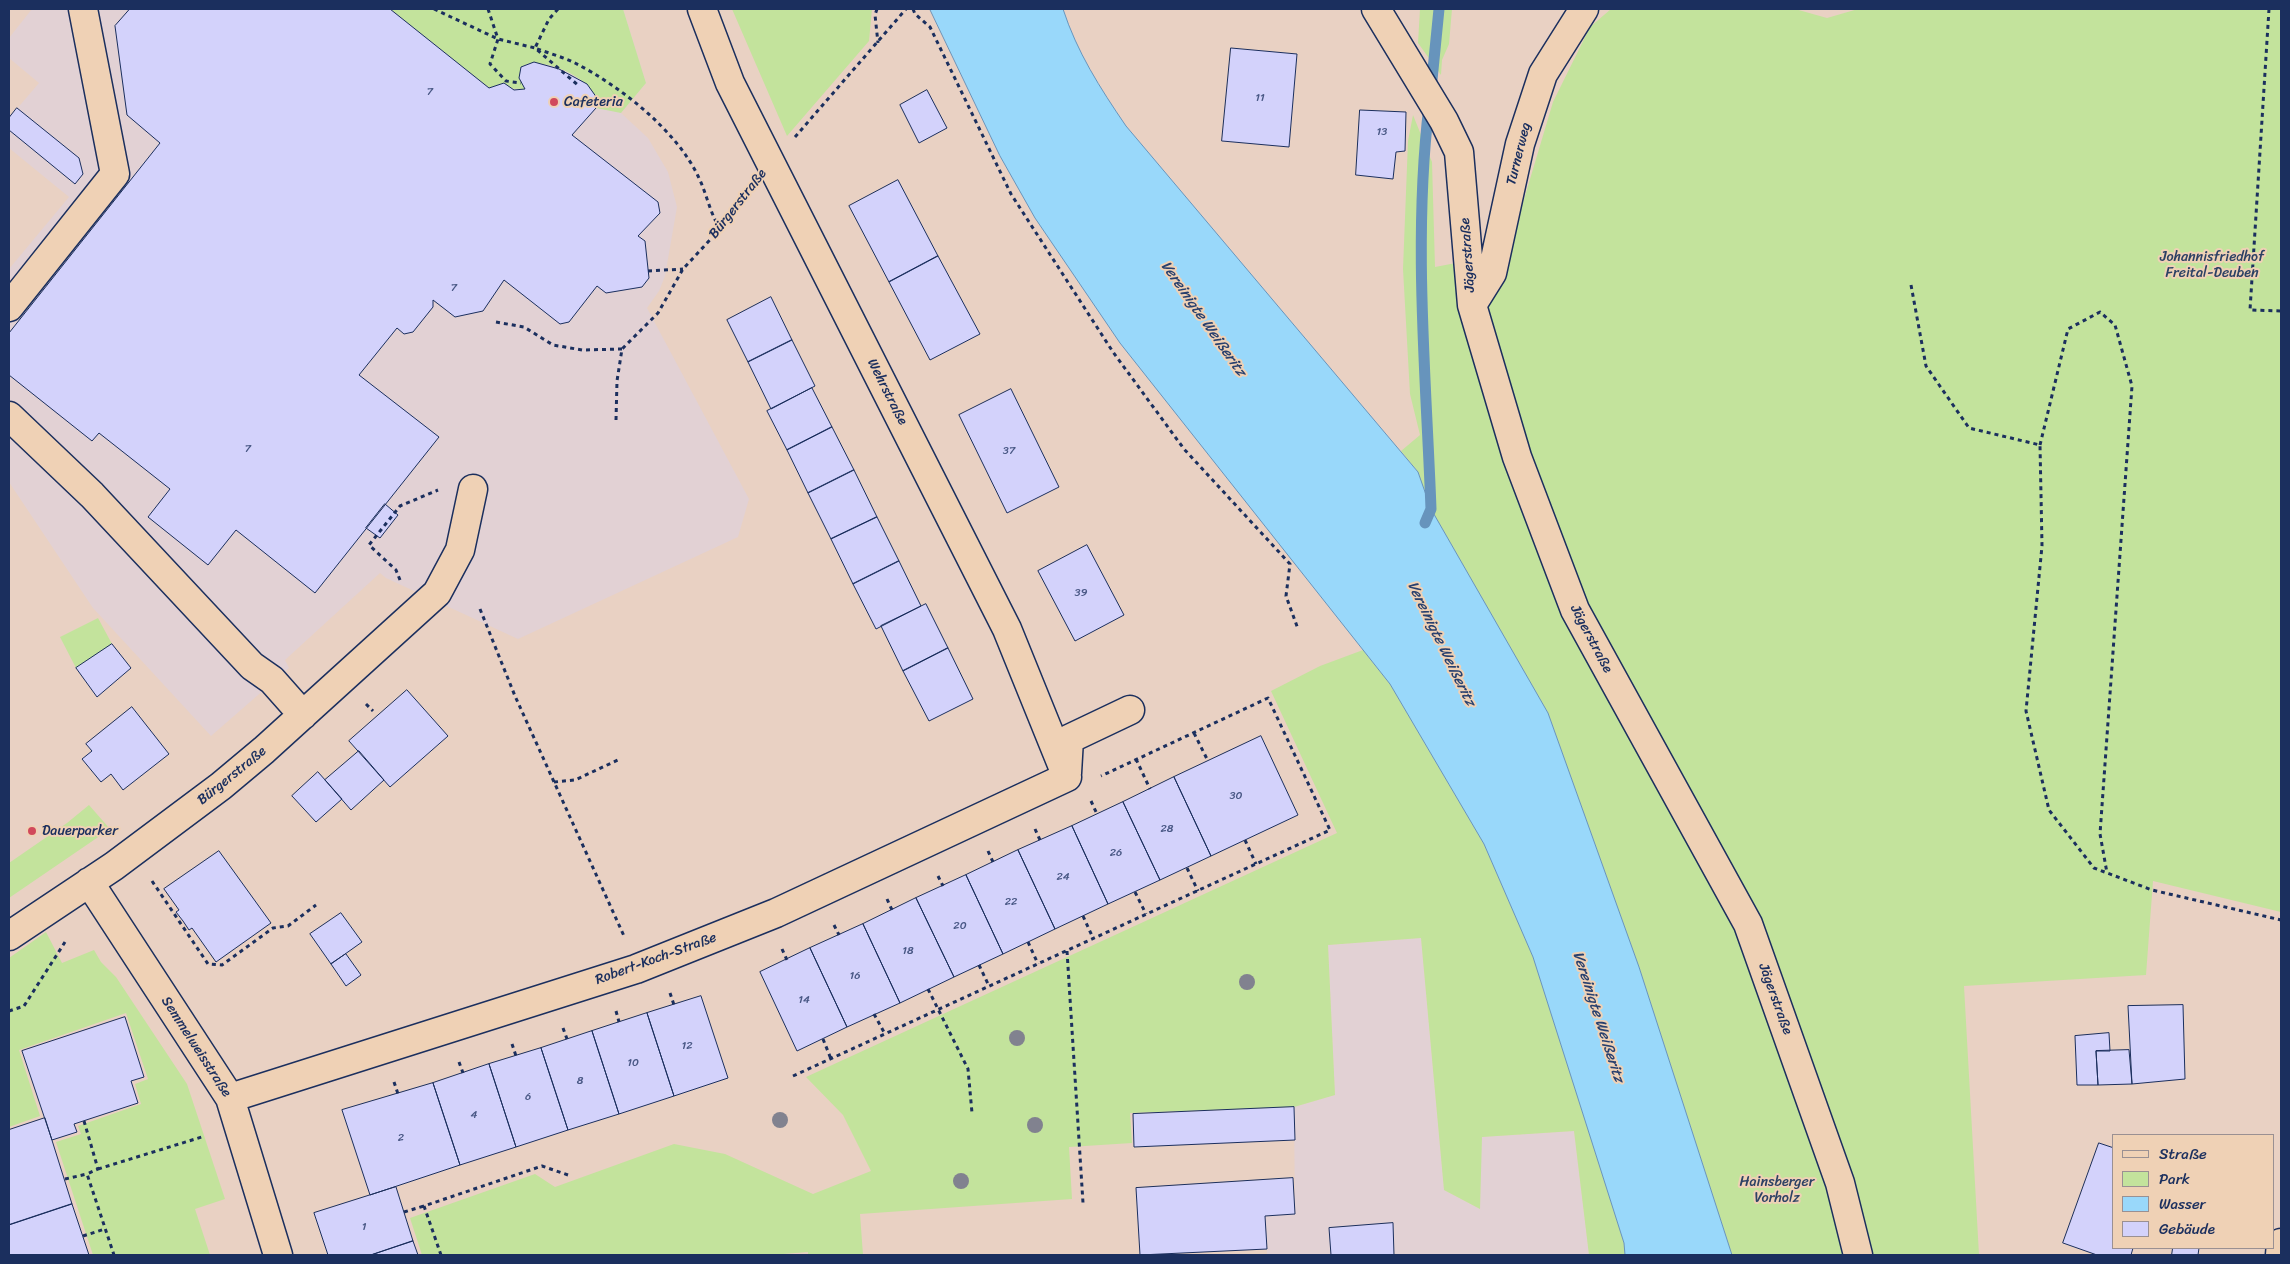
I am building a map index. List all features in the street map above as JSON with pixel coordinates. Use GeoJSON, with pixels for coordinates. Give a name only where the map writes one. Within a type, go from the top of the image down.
{"type":"FeatureCollection","features":[{"type":"Feature","properties":{"kind":"street"},"geometry":{"type":"LineString","coordinates":[[9,307],[115,174],[83,9]]}},
{"type":"Feature","properties":{"kind":"street","name":"Wehrstraße"},"geometry":{"type":"LineString","coordinates":[[702,9],[730,83],[1007,630],[1079,779]]}},
{"type":"Feature","properties":{"kind":"street","name":"Jägerstraße"},"geometry":{"type":"LineString","coordinates":[[1376,9],[1444,121],[1459,152],[1472,306],[1516,457],[1575,610],[1748,924],[1840,1183],[1858,1255]]}},
{"type":"Feature","properties":{"kind":"street","name":"Turnerweg"},"geometry":{"type":"LineString","coordinates":[[1472,306],[1492,273],[1520,144],[1543,74],[1584,9]]}},
{"type":"Feature","properties":{"kind":"street"},"geometry":{"type":"LineString","coordinates":[[9,416],[92,495],[252,666],[272,680],[303,714]]}},
{"type":"Feature","properties":{"kind":"street","name":"Bürgerstraße"},"geometry":{"type":"LineString","coordinates":[[9,936],[89,882],[221,786],[437,593],[460,550],[472,489]]}},
{"type":"Feature","properties":{"kind":"street"},"geometry":{"type":"LineString","coordinates":[[1079,779],[1069,740],[1130,710]]}},
{"type":"Feature","properties":{"kind":"street","name":"Robert-Koch-Straße"},"geometry":{"type":"LineString","coordinates":[[230,1098],[636,969],[776,913],[1079,779]]}},
{"type":"Feature","properties":{"kind":"street","name":"Semmelweisstraße"},"geometry":{"type":"LineString","coordinates":[[89,882],[230,1098],[278,1255]]}},
{"type":"Feature","properties":{"kind":"street"},"geometry":{"type":"LineString","coordinates":[[2280,1255],[2281,1243]]}},
{"type":"Feature","properties":{"kind":"path"},"geometry":{"type":"LineString","coordinates":[[434,9],[498,39],[536,48],[575,63],[622,93],[670,133],[698,176],[710,211],[720,229]]}},
{"type":"Feature","properties":{"kind":"path"},"geometry":{"type":"LineString","coordinates":[[488,9],[498,39],[490,64],[506,81],[521,83]]}},
{"type":"Feature","properties":{"kind":"path"},"geometry":{"type":"LineString","coordinates":[[536,48],[549,19],[558,9]]}},
{"type":"Feature","properties":{"kind":"path"},"geometry":{"type":"LineString","coordinates":[[877,9],[875,15],[878,43]]}},
{"type":"Feature","properties":{"kind":"path","name":"Bürgerstraße"},"geometry":{"type":"LineString","coordinates":[[622,349],[658,313],[683,269],[720,229],[770,164],[906,9]]}},
{"type":"Feature","properties":{"kind":"path"},"geometry":{"type":"LineString","coordinates":[[913,9],[915,14],[930,27],[1011,194],[1113,352],[1184,449],[1290,564],[1286,596],[1298,629]]}},
{"type":"Feature","properties":{"kind":"path"},"geometry":{"type":"LineString","coordinates":[[2269,9],[2250,310],[2281,311]]}},
{"type":"Feature","properties":{"kind":"path"},"geometry":{"type":"LineString","coordinates":[[536,48],[579,86]]}},
{"type":"Feature","properties":{"kind":"path"},"geometry":{"type":"LineString","coordinates":[[648,271],[683,269]]}},
{"type":"Feature","properties":{"kind":"path"},"geometry":{"type":"LineString","coordinates":[[1911,285],[1926,366],[1969,428],[2040,445]]}},
{"type":"Feature","properties":{"kind":"path"},"geometry":{"type":"LineString","coordinates":[[2107,873],[2100,834],[2132,386],[2115,325],[2100,312],[2068,329],[2040,445],[2042,546],[2026,711],[2049,810],[2094,868],[2107,873],[2152,890],[2281,920]]}},
{"type":"Feature","properties":{"kind":"path"},"geometry":{"type":"LineString","coordinates":[[496,322],[524,327],[553,344],[582,350],[622,349],[617,381],[616,420]]}},
{"type":"Feature","properties":{"kind":"path"},"geometry":{"type":"LineString","coordinates":[[402,585],[396,570],[369,545],[400,506],[445,487]]}},
{"type":"Feature","properties":{"kind":"path"},"geometry":{"type":"LineString","coordinates":[[480,609],[515,696],[621,926],[636,969]]}},
{"type":"Feature","properties":{"kind":"path"},"geometry":{"type":"LineString","coordinates":[[793,1076],[1330,830],[1268,698],[1136,759],[1079,779]]}},
{"type":"Feature","properties":{"kind":"path"},"geometry":{"type":"LineString","coordinates":[[1194,733],[1208,761]]}},
{"type":"Feature","properties":{"kind":"path"},"geometry":{"type":"LineString","coordinates":[[554,782],[575,780],[620,759]]}},
{"type":"Feature","properties":{"kind":"path"},"geometry":{"type":"LineString","coordinates":[[1136,759],[1150,789]]}},
{"type":"Feature","properties":{"kind":"path"},"geometry":{"type":"LineString","coordinates":[[1245,840],[1256,864]]}},
{"type":"Feature","properties":{"kind":"path"},"geometry":{"type":"LineString","coordinates":[[1187,868],[1198,890]]}},
{"type":"Feature","properties":{"kind":"path"},"geometry":{"type":"LineString","coordinates":[[149,877],[208,964],[222,965],[273,928],[288,926],[316,905]]}},
{"type":"Feature","properties":{"kind":"path"},"geometry":{"type":"LineString","coordinates":[[1135,892],[1146,914]]}},
{"type":"Feature","properties":{"kind":"path"},"geometry":{"type":"LineString","coordinates":[[1083,916],[1093,938]]}},
{"type":"Feature","properties":{"kind":"path"},"geometry":{"type":"LineString","coordinates":[[9,1011],[24,1006],[68,938]]}},
{"type":"Feature","properties":{"kind":"path"},"geometry":{"type":"LineString","coordinates":[[1028,942],[1038,964]]}},
{"type":"Feature","properties":{"kind":"path"},"geometry":{"type":"LineString","coordinates":[[1067,951],[1083,1203]]}},
{"type":"Feature","properties":{"kind":"path"},"geometry":{"type":"LineString","coordinates":[[979,965],[989,986]]}},
{"type":"Feature","properties":{"kind":"path"},"geometry":{"type":"LineString","coordinates":[[928,989],[968,1069],[972,1113]]}},
{"type":"Feature","properties":{"kind":"path"},"geometry":{"type":"LineString","coordinates":[[874,1014],[885,1034]]}},
{"type":"Feature","properties":{"kind":"path"},"geometry":{"type":"LineString","coordinates":[[823,1039],[831,1058]]}},
{"type":"Feature","properties":{"kind":"path"},"geometry":{"type":"LineString","coordinates":[[84,1120],[98,1169]]}},
{"type":"Feature","properties":{"kind":"path"},"geometry":{"type":"LineString","coordinates":[[64,1179],[87,1174],[210,1134]]}},
{"type":"Feature","properties":{"kind":"path"},"geometry":{"type":"LineString","coordinates":[[404,1212],[542,1166],[568,1175]]}},
{"type":"Feature","properties":{"kind":"path"},"geometry":{"type":"LineString","coordinates":[[87,1174],[114,1255]]}},
{"type":"Feature","properties":{"kind":"path"},"geometry":{"type":"LineString","coordinates":[[424,1206],[441,1255]]}},
{"type":"Feature","properties":{"kind":"path"},"geometry":{"type":"LineString","coordinates":[[83,1236],[105,1229]]}},
{"type":"Feature","properties":{"kind":"shaded area"},"geometry":{"type":"Polygon","coordinates":[[[32,9],[623,9],[646,83],[621,113],[648,138],[668,172],[677,207],[665,276],[659,291],[647,308],[749,499],[738,537],[518,639],[386,578],[380,573],[285,660],[289,668],[211,736],[93,608],[9,482],[9,269],[69,197],[9,148],[9,118],[39,83],[9,58],[9,38],[32,9]]]}},
{"type":"Feature","properties":{"kind":"shaded area"},"geometry":{"type":"Polygon","coordinates":[[[1421,938],[1444,1190],[1480,1209],[1481,1137],[1574,1131],[1589,1255],[1267,1255],[1265,1216],[1295,1214],[1294,1107],[1335,1095],[1328,945],[1421,938]]]}},
{"type":"Feature","properties":{"kind":"green space"},"geometry":{"type":"Polygon","coordinates":[[[390,9],[623,9],[646,83],[621,113],[596,108],[595,98],[584,82],[566,71],[545,64],[532,63],[521,67],[519,78],[525,89],[489,88],[390,9]]]}},
{"type":"Feature","properties":{"kind":"green space"},"geometry":{"type":"Polygon","coordinates":[[[732,9],[872,9],[869,41],[787,136],[732,9]]]}},
{"type":"Feature","properties":{"kind":"green space"},"geometry":{"type":"Polygon","coordinates":[[[1420,9],[1452,9],[1449,44],[1442,60],[1441,75],[1418,43],[1420,9]]]}},
{"type":"Feature","properties":{"kind":"green space"},"geometry":{"type":"Polygon","coordinates":[[[1611,9],[1795,9],[1827,18],[1858,9],[2281,9],[2281,912],[2153,881],[2146,975],[1964,986],[1979,1255],[1732,1255],[1639,967],[1548,713],[1431,509],[1418,472],[1401,451],[1420,435],[1410,394],[1403,269],[1408,141],[1413,115],[1432,162],[1435,267],[1508,253],[1553,102],[1590,27],[1611,9]]]}},
{"type":"Feature","properties":{"kind":"green space"},"geometry":{"type":"Polygon","coordinates":[[[98,618],[112,644],[76,668],[60,637],[98,618]]]}},
{"type":"Feature","properties":{"kind":"green space"},"geometry":{"type":"Polygon","coordinates":[[[1363,650],[1390,684],[1484,844],[1533,957],[1624,1243],[1625,1255],[1589,1255],[1574,1131],[1482,1137],[1480,1209],[1444,1190],[1421,938],[1328,945],[1335,1095],[1294,1107],[1130,1113],[1132,1143],[1069,1147],[1072,1199],[860,1214],[863,1255],[808,1255],[808,1252],[771,1255],[422,1255],[410,1218],[535,1174],[555,1187],[674,1144],[725,1154],[813,1194],[871,1171],[843,1115],[806,1077],[1337,833],[1271,691],[1320,666],[1363,650]]]}},
{"type":"Feature","properties":{"kind":"green space"},"geometry":{"type":"Polygon","coordinates":[[[89,805],[110,829],[9,898],[9,863],[67,823],[89,805]]]}},
{"type":"Feature","properties":{"kind":"green space"},"geometry":{"type":"Polygon","coordinates":[[[46,932],[62,963],[94,950],[101,962],[116,977],[187,1084],[225,1199],[195,1209],[210,1255],[93,1255],[56,1142],[81,1134],[78,1126],[141,1104],[135,1084],[148,1079],[126,1013],[19,1050],[40,1116],[9,1127],[9,958],[46,932]]]}},
{"type":"Feature","properties":{"kind":"water","name":"Vereinigte Weißeritz"},"geometry":{"type":"Polygon","coordinates":[[[930,9],[1063,9],[1075,40],[1090,69],[1126,126],[1418,472],[1431,509],[1548,713],[1639,967],[1732,1255],[1625,1255],[1624,1243],[1533,957],[1484,844],[1390,684],[1120,343],[1035,218],[1000,156],[930,9]]]}},
{"type":"Feature","properties":{"kind":"building"},"geometry":{"type":"Polygon","coordinates":[[[130,9],[390,9],[489,88],[504,83],[514,90],[525,89],[519,78],[521,67],[534,62],[559,69],[587,84],[597,98],[596,108],[572,135],[658,202],[660,213],[638,236],[645,241],[649,278],[642,287],[606,293],[597,286],[569,322],[560,324],[504,280],[483,311],[455,317],[433,300],[433,307],[413,332],[404,334],[397,328],[359,375],[439,437],[315,593],[236,530],[208,565],[148,517],[170,489],[99,433],[92,441],[9,375],[9,333],[160,143],[127,115],[115,26],[130,9]]]}},
{"type":"Feature","properties":{"kind":"building"},"geometry":{"type":"Polygon","coordinates":[[[1231,48],[1297,54],[1289,147],[1222,141],[1231,48]]]}},
{"type":"Feature","properties":{"kind":"building"},"geometry":{"type":"Polygon","coordinates":[[[927,90],[947,128],[919,143],[900,105],[927,90]]]}},
{"type":"Feature","properties":{"kind":"building"},"geometry":{"type":"Polygon","coordinates":[[[17,108],[79,158],[83,174],[75,184],[9,130],[9,118],[17,108]]]}},
{"type":"Feature","properties":{"kind":"building"},"geometry":{"type":"Polygon","coordinates":[[[1360,110],[1406,112],[1405,151],[1396,152],[1393,179],[1356,175],[1360,110]]]}},
{"type":"Feature","properties":{"kind":"building"},"geometry":{"type":"Polygon","coordinates":[[[898,180],[938,256],[889,282],[849,206],[898,180]]]}},
{"type":"Feature","properties":{"kind":"building"},"geometry":{"type":"Polygon","coordinates":[[[938,256],[980,334],[930,360],[889,282],[938,256]]]}},
{"type":"Feature","properties":{"kind":"building"},"geometry":{"type":"Polygon","coordinates":[[[771,297],[792,340],[748,362],[727,320],[771,297]]]}},
{"type":"Feature","properties":{"kind":"building"},"geometry":{"type":"Polygon","coordinates":[[[792,340],[815,386],[771,409],[748,362],[792,340]]]}},
{"type":"Feature","properties":{"kind":"building"},"geometry":{"type":"Polygon","coordinates":[[[812,388],[832,427],[787,450],[767,411],[812,388]]]}},
{"type":"Feature","properties":{"kind":"building"},"geometry":{"type":"Polygon","coordinates":[[[1011,389],[1059,487],[1007,513],[959,415],[1011,389]]]}},
{"type":"Feature","properties":{"kind":"building"},"geometry":{"type":"Polygon","coordinates":[[[832,427],[854,470],[808,493],[787,450],[832,427]]]}},
{"type":"Feature","properties":{"kind":"building"},"geometry":{"type":"Polygon","coordinates":[[[854,470],[877,517],[831,539],[808,493],[854,470]]]}},
{"type":"Feature","properties":{"kind":"building"},"geometry":{"type":"Polygon","coordinates":[[[385,504],[398,515],[380,538],[366,528],[385,504]]]}},
{"type":"Feature","properties":{"kind":"building"},"geometry":{"type":"Polygon","coordinates":[[[877,517],[899,561],[853,584],[831,539],[877,517]]]}},
{"type":"Feature","properties":{"kind":"building"},"geometry":{"type":"Polygon","coordinates":[[[1087,545],[1124,615],[1075,641],[1038,571],[1087,545]]]}},
{"type":"Feature","properties":{"kind":"building"},"geometry":{"type":"Polygon","coordinates":[[[899,561],[921,606],[876,629],[853,584],[899,561]]]}},
{"type":"Feature","properties":{"kind":"building"},"geometry":{"type":"Polygon","coordinates":[[[926,604],[948,648],[903,671],[881,626],[926,604]]]}},
{"type":"Feature","properties":{"kind":"building"},"geometry":{"type":"Polygon","coordinates":[[[112,644],[131,668],[97,697],[76,668],[112,644]]]}},
{"type":"Feature","properties":{"kind":"building"},"geometry":{"type":"Polygon","coordinates":[[[948,648],[973,699],[929,721],[903,671],[948,648]]]}},
{"type":"Feature","properties":{"kind":"building"},"geometry":{"type":"Polygon","coordinates":[[[407,690],[448,736],[390,787],[349,741],[407,690]]]}},
{"type":"Feature","properties":{"kind":"building"},"geometry":{"type":"Polygon","coordinates":[[[132,707],[169,754],[123,790],[111,774],[101,782],[82,759],[92,751],[86,744],[132,707]]]}},
{"type":"Feature","properties":{"kind":"building"},"geometry":{"type":"Polygon","coordinates":[[[1261,736],[1298,815],[1211,856],[1174,777],[1261,736]]]}},
{"type":"Feature","properties":{"kind":"building"},"geometry":{"type":"Polygon","coordinates":[[[359,751],[384,780],[351,810],[325,780],[359,751]]]}},
{"type":"Feature","properties":{"kind":"building"},"geometry":{"type":"Polygon","coordinates":[[[318,772],[342,799],[316,822],[292,796],[318,772]]]}},
{"type":"Feature","properties":{"kind":"building"},"geometry":{"type":"Polygon","coordinates":[[[1174,777],[1211,856],[1160,880],[1123,802],[1174,777]]]}},
{"type":"Feature","properties":{"kind":"building"},"geometry":{"type":"Polygon","coordinates":[[[1123,802],[1160,880],[1108,904],[1072,826],[1123,802]]]}},
{"type":"Feature","properties":{"kind":"building"},"geometry":{"type":"Polygon","coordinates":[[[1072,826],[1108,904],[1055,929],[1018,850],[1072,826]]]}},
{"type":"Feature","properties":{"kind":"building"},"geometry":{"type":"Polygon","coordinates":[[[1018,850],[1055,929],[1003,954],[966,875],[1018,850]]]}},
{"type":"Feature","properties":{"kind":"building"},"geometry":{"type":"Polygon","coordinates":[[[219,851],[271,923],[216,962],[192,928],[189,930],[176,912],[179,910],[164,889],[219,851]]]}},
{"type":"Feature","properties":{"kind":"building"},"geometry":{"type":"Polygon","coordinates":[[[966,875],[1003,954],[954,977],[916,898],[966,875]]]}},
{"type":"Feature","properties":{"kind":"building"},"geometry":{"type":"Polygon","coordinates":[[[916,898],[954,977],[900,1003],[863,924],[916,898]]]}},
{"type":"Feature","properties":{"kind":"building"},"geometry":{"type":"Polygon","coordinates":[[[341,913],[362,942],[331,964],[310,934],[341,913]]]}},
{"type":"Feature","properties":{"kind":"building"},"geometry":{"type":"Polygon","coordinates":[[[863,924],[900,1003],[847,1027],[810,948],[863,924]]]}},
{"type":"Feature","properties":{"kind":"building"},"geometry":{"type":"Polygon","coordinates":[[[810,948],[847,1027],[797,1051],[760,972],[810,948]]]}},
{"type":"Feature","properties":{"kind":"building"},"geometry":{"type":"Polygon","coordinates":[[[346,954],[361,975],[346,986],[331,964],[346,954]]]}},
{"type":"Feature","properties":{"kind":"building"},"geometry":{"type":"Polygon","coordinates":[[[701,996],[728,1078],[674,1096],[647,1013],[701,996]]]}},
{"type":"Feature","properties":{"kind":"building"},"geometry":{"type":"Polygon","coordinates":[[[2183,1005],[2185,1079],[2132,1084],[2128,1006],[2183,1005]]]}},
{"type":"Feature","properties":{"kind":"building"},"geometry":{"type":"Polygon","coordinates":[[[647,1013],[674,1096],[619,1114],[592,1031],[647,1013]]]}},
{"type":"Feature","properties":{"kind":"building"},"geometry":{"type":"Polygon","coordinates":[[[125,1017],[144,1077],[131,1081],[138,1103],[74,1124],[77,1132],[52,1140],[22,1051],[125,1017]]]}},
{"type":"Feature","properties":{"kind":"building"},"geometry":{"type":"Polygon","coordinates":[[[592,1031],[619,1114],[568,1130],[541,1048],[592,1031]]]}},
{"type":"Feature","properties":{"kind":"building"},"geometry":{"type":"Polygon","coordinates":[[[2109,1033],[2110,1051],[2096,1051],[2098,1085],[2077,1085],[2075,1036],[2109,1033]]]}},
{"type":"Feature","properties":{"kind":"building"},"geometry":{"type":"Polygon","coordinates":[[[541,1048],[568,1130],[516,1147],[489,1064],[541,1048]]]}},
{"type":"Feature","properties":{"kind":"building"},"geometry":{"type":"Polygon","coordinates":[[[2129,1050],[2132,1084],[2098,1085],[2096,1051],[2129,1050]]]}},
{"type":"Feature","properties":{"kind":"building"},"geometry":{"type":"Polygon","coordinates":[[[489,1064],[516,1147],[460,1165],[433,1083],[489,1064]]]}},
{"type":"Feature","properties":{"kind":"building"},"geometry":{"type":"Polygon","coordinates":[[[433,1083],[460,1165],[370,1195],[342,1110],[433,1083]]]}},
{"type":"Feature","properties":{"kind":"building"},"geometry":{"type":"Polygon","coordinates":[[[1294,1107],[1295,1140],[1134,1147],[1133,1114],[1294,1107]]]}},
{"type":"Feature","properties":{"kind":"building"},"geometry":{"type":"Polygon","coordinates":[[[45,1118],[72,1204],[9,1225],[9,1130],[45,1118]]]}},
{"type":"Feature","properties":{"kind":"building"},"geometry":{"type":"Polygon","coordinates":[[[2099,1143],[2112,1147],[2112,1249],[2133,1249],[2131,1255],[2097,1255],[2063,1243],[2099,1143]]]}},
{"type":"Feature","properties":{"kind":"building"},"geometry":{"type":"Polygon","coordinates":[[[1293,1178],[1295,1214],[1265,1216],[1267,1249],[1140,1255],[1136,1188],[1293,1178]]]}},
{"type":"Feature","properties":{"kind":"building"},"geometry":{"type":"Polygon","coordinates":[[[396,1187],[413,1241],[371,1255],[328,1255],[314,1213],[396,1187]]]}},
{"type":"Feature","properties":{"kind":"building"},"geometry":{"type":"Polygon","coordinates":[[[72,1204],[89,1255],[9,1255],[9,1225],[72,1204]]]}},
{"type":"Feature","properties":{"kind":"building"},"geometry":{"type":"Polygon","coordinates":[[[1393,1223],[1394,1255],[1331,1255],[1329,1228],[1393,1223]]]}},
{"type":"Feature","properties":{"kind":"building"},"geometry":{"type":"Polygon","coordinates":[[[413,1241],[418,1255],[371,1255],[413,1241]]]}},
{"type":"Feature","properties":{"kind":"building"},"geometry":{"type":"Polygon","coordinates":[[[2173,1249],[2199,1249],[2198,1255],[2172,1255],[2173,1249]]]}},
{"type":"Feature","properties":{"kind":"waterway"},"geometry":{"type":"LineString","coordinates":[[1431,90],[1439,9]]}},
{"type":"Feature","properties":{"kind":"waterway"},"geometry":{"type":"LineString","coordinates":[[1425,523],[1431,509],[1421,257],[1424,156],[1429,106]]}},
{"type":"Feature","properties":{"kind":"place","name":"Cafeteria"},"geometry":{"type":"Point","coordinates":[554,102]}},
{"type":"Feature","properties":{"kind":"place","name":"Dauerparker"},"geometry":{"type":"Point","coordinates":[32,831]}},
{"type":"Feature","properties":{"kind":"park label","name":"Johannisfriedhof Freital-Deuben"},"geometry":{"type":"Point","coordinates":[2212,266]}},
{"type":"Feature","properties":{"kind":"park label","name":"Hainsberger Vorholz"},"geometry":{"type":"Point","coordinates":[1777,1190]}}]}
